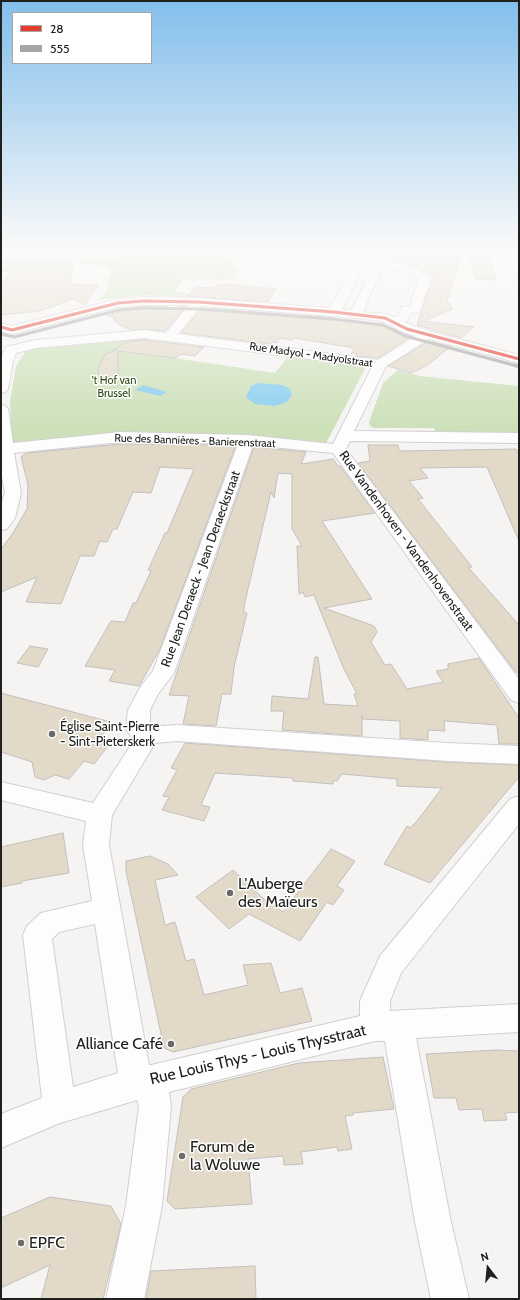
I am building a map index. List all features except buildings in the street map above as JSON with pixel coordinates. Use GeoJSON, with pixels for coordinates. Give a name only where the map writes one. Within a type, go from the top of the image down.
{"type":"FeatureCollection","features":[{"type":"Feature","properties":{"kind":"street"},"geometry":{"type":"LineString","coordinates":[[6,329],[101,308]]}},
{"type":"Feature","properties":{"kind":"street"},"geometry":{"type":"LineString","coordinates":[[170,336],[193,308]]}},
{"type":"Feature","properties":{"kind":"street"},"geometry":{"type":"LineString","coordinates":[[275,308],[356,314],[385,318],[407,329],[519,359]]}},
{"type":"Feature","properties":{"kind":"street"},"geometry":{"type":"LineString","coordinates":[[334,312],[336,308]]}},
{"type":"Feature","properties":{"kind":"street"},"geometry":{"type":"LineString","coordinates":[[356,314],[359,308]]}},
{"type":"Feature","properties":{"kind":"street"},"geometry":{"type":"LineString","coordinates":[[392,322],[403,318],[406,310],[415,308]]}},
{"type":"Feature","properties":{"kind":"street"},"geometry":{"type":"LineString","coordinates":[[1,389],[6,361],[5,345],[15,334],[6,329]]}},
{"type":"Feature","properties":{"kind":"street","name":"Rue Madyol - Madyolstraat"},"geometry":{"type":"LineString","coordinates":[[5,345],[36,344],[122,335],[170,336],[380,364]]}},
{"type":"Feature","properties":{"kind":"street"},"geometry":{"type":"LineString","coordinates":[[380,364],[427,335]]}},
{"type":"Feature","properties":{"kind":"street","name":"Rue Vandenhoven - Vandenhovenstraat"},"geometry":{"type":"LineString","coordinates":[[380,364],[341,443],[519,695]]}},
{"type":"Feature","properties":{"kind":"street"},"geometry":{"type":"LineString","coordinates":[[1,409],[5,449],[13,493],[6,518],[1,525]]}},
{"type":"Feature","properties":{"kind":"street","name":"Rue des Bannières - Banierenstraat"},"geometry":{"type":"LineString","coordinates":[[5,449],[121,438],[341,443],[519,438]]}},
{"type":"Feature","properties":{"kind":"street","name":"Rue Jean Deraeck - Jean Deraeckstraat"},"geometry":{"type":"LineString","coordinates":[[144,736],[138,729],[139,710],[148,692],[164,674],[247,440]]}},
{"type":"Feature","properties":{"kind":"street"},"geometry":{"type":"LineString","coordinates":[[126,1299],[144,1206],[155,1106],[143,1082],[106,910],[96,845],[99,814],[143,746],[144,736],[176,733],[447,752],[519,755]]}},
{"type":"Feature","properties":{"kind":"street"},"geometry":{"type":"LineString","coordinates":[[1,791],[99,814]]}},
{"type":"Feature","properties":{"kind":"street","name":"Rue Louis Thys - Louis Thysstraat"},"geometry":{"type":"LineString","coordinates":[[1,1131],[60,1107],[143,1082],[386,1026],[374,1001],[390,965],[519,806]]}},
{"type":"Feature","properties":{"kind":"street"},"geometry":{"type":"LineString","coordinates":[[60,1107],[37,935],[51,922],[106,910]]}},
{"type":"Feature","properties":{"kind":"street"},"geometry":{"type":"LineString","coordinates":[[450,1299],[386,1026],[519,1018]]}},
{"type":"Feature","properties":{"kind":"green space","name":"'t Hof van Brussel"},"geometry":{"type":"Polygon","coordinates":[[[148,337],[148,354],[275,373],[289,355],[361,365],[365,369],[325,445],[230,436],[12,445],[10,401],[16,366],[25,352],[40,346],[148,337]]]}},
{"type":"Feature","properties":{"kind":"green space"},"geometry":{"type":"Polygon","coordinates":[[[398,370],[420,376],[519,386],[519,432],[436,432],[434,428],[374,428],[370,426],[369,422],[383,383],[398,370]]]}},
{"type":"Feature","properties":{"kind":"water"},"geometry":{"type":"Polygon","coordinates":[[[258,383],[283,385],[290,389],[292,395],[287,402],[275,406],[255,404],[246,397],[251,386],[258,383]]]}},
{"type":"Feature","properties":{"kind":"water"},"geometry":{"type":"Polygon","coordinates":[[[143,385],[167,392],[160,396],[135,390],[143,385]]]}},
{"type":"Feature","properties":{"kind":"transit line","name":"28"},"geometry":{"type":"LineString","coordinates":[[1,327],[12,330],[100,308]]}},
{"type":"Feature","properties":{"kind":"transit line","name":"555"},"geometry":{"type":"LineString","coordinates":[[1,334],[14,337],[119,310],[144,308],[198,309],[333,319],[383,325],[405,336],[517,366]]}},
{"type":"Feature","properties":{"kind":"transit line","name":"28"},"geometry":{"type":"LineString","coordinates":[[275,308],[334,312],[385,318],[407,329],[519,359]]}},
{"type":"Feature","properties":{"kind":"place","name":"Église Saint-Pierre - Sint-Pieterskerk"},"geometry":{"type":"Point","coordinates":[52,734]}},
{"type":"Feature","properties":{"kind":"place","name":"L'Auberge des Maïeurs"},"geometry":{"type":"Point","coordinates":[230,893]}},
{"type":"Feature","properties":{"kind":"place","name":"Alliance Café"},"geometry":{"type":"Point","coordinates":[171,1044]}},
{"type":"Feature","properties":{"kind":"place","name":"Forum de la Woluwe"},"geometry":{"type":"Point","coordinates":[182,1156]}},
{"type":"Feature","properties":{"kind":"place","name":"EPFC"},"geometry":{"type":"Point","coordinates":[21,1243]}}]}
